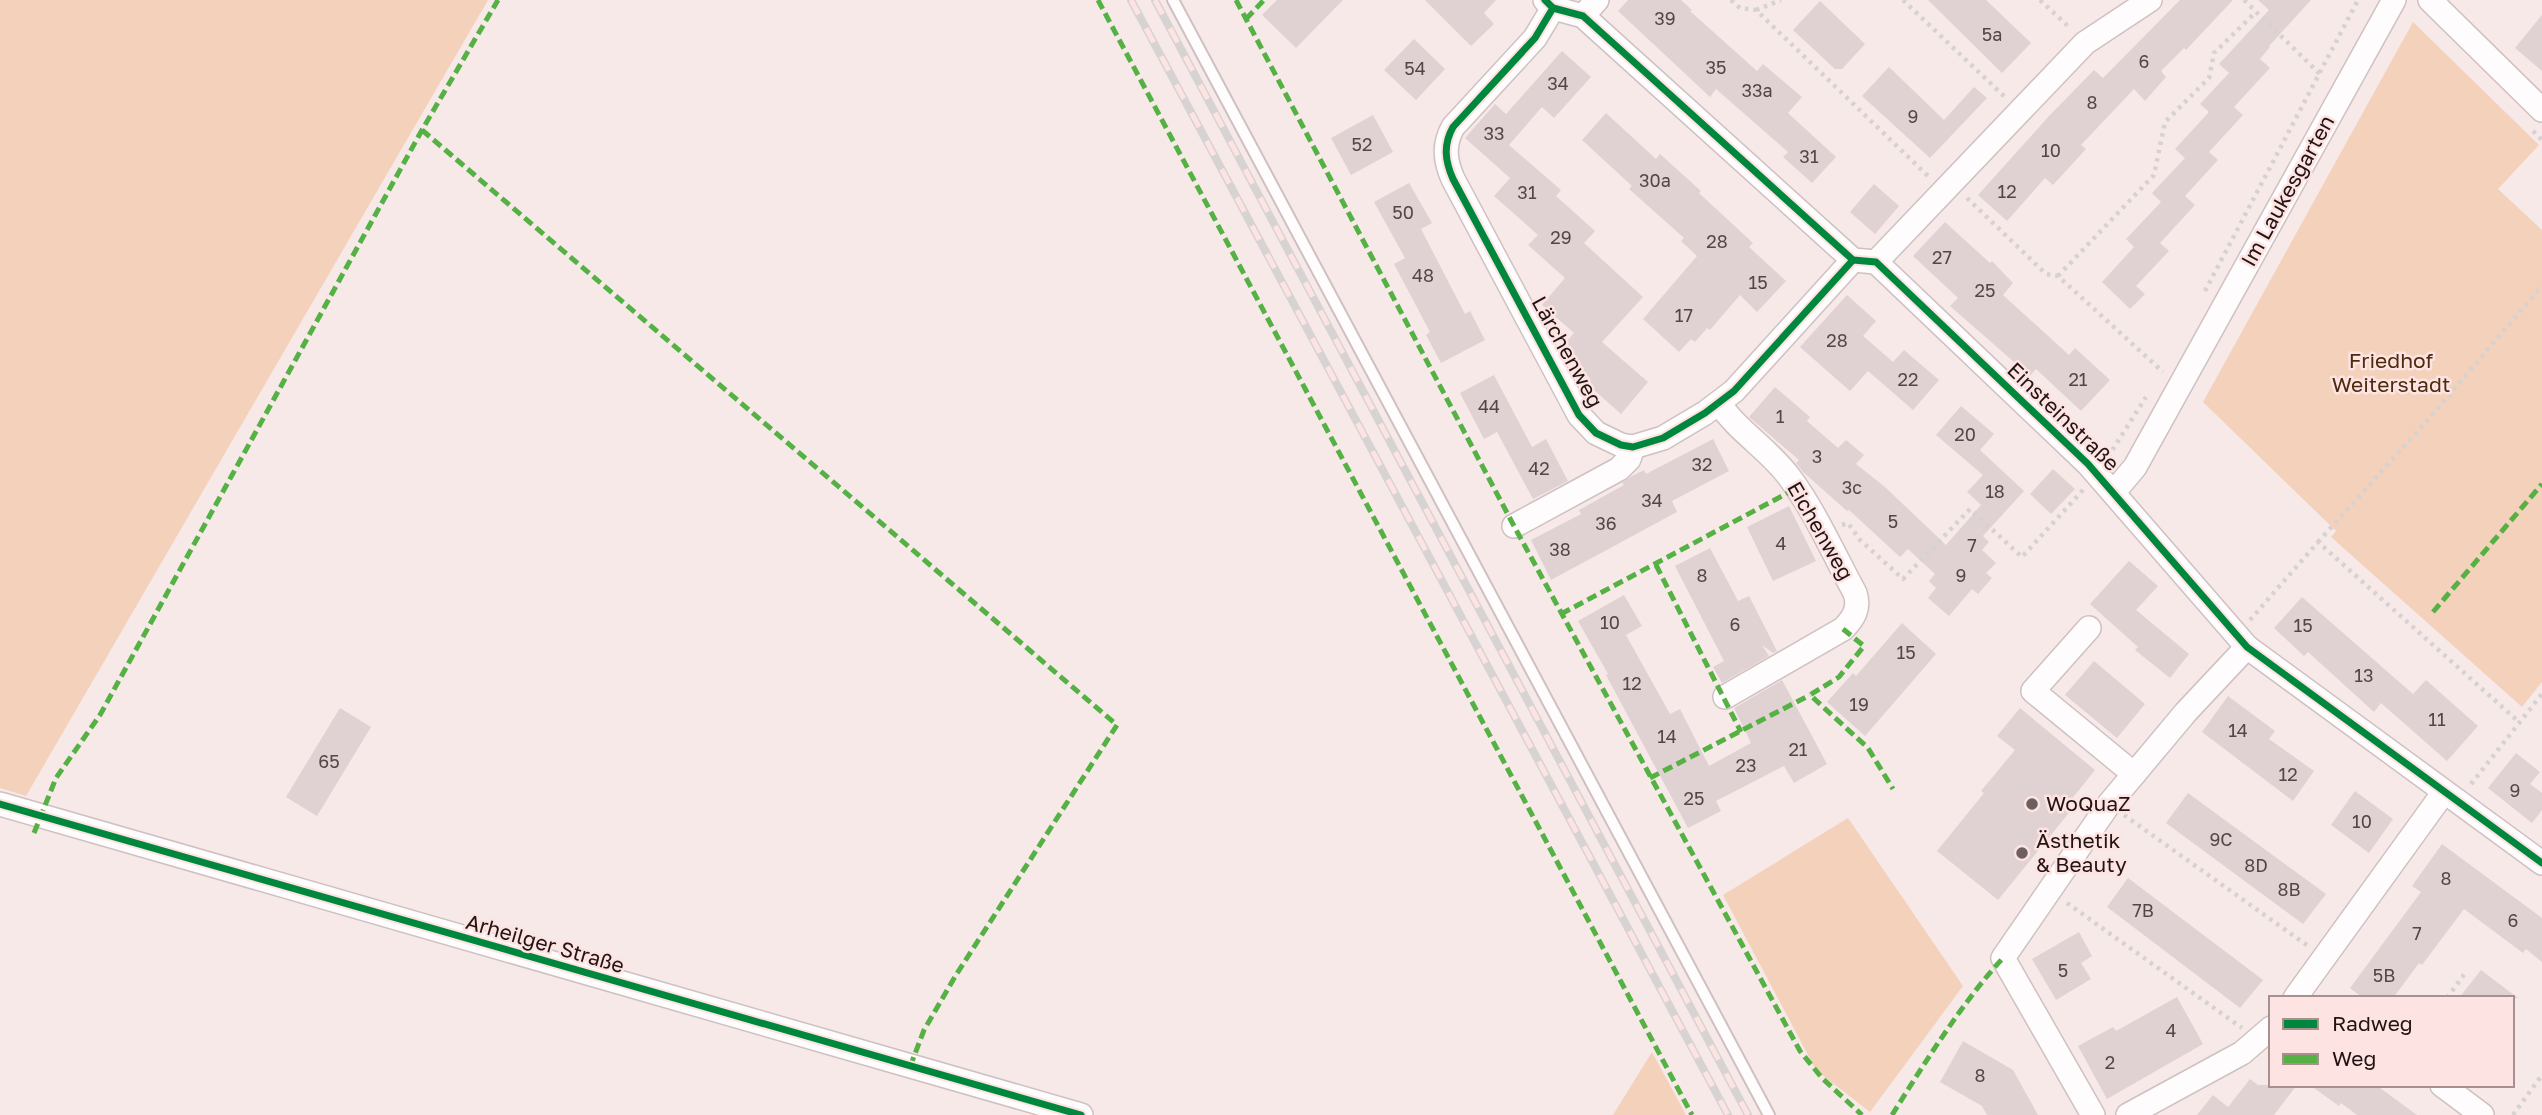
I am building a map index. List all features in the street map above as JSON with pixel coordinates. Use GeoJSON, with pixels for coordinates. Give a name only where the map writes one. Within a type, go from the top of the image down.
{"type":"FeatureCollection","features":[{"type":"Feature","properties":{"kind":"street"},"geometry":{"type":"LineString","coordinates":[[1549,4],[1590,8],[1853,260],[1877,262],[2085,43],[2151,0]]}},
{"type":"Feature","properties":{"kind":"street","name":"Im Laukesgarten"},"geometry":{"type":"LineString","coordinates":[[2114,492],[2135,467],[2394,0]]}},
{"type":"Feature","properties":{"kind":"street"},"geometry":{"type":"LineString","coordinates":[[2430,0],[2542,110]]}},
{"type":"Feature","properties":{"kind":"street","name":"Lärchenweg"},"geometry":{"type":"LineString","coordinates":[[1549,4],[1535,38],[1453,127],[1446,145],[1447,166],[1579,415],[1603,438],[1633,447]]}},
{"type":"Feature","properties":{"kind":"street"},"geometry":{"type":"LineString","coordinates":[[1514,526],[1619,469],[1629,459],[1633,447],[1663,438],[1719,403],[1743,382],[1853,260]]}},
{"type":"Feature","properties":{"kind":"street","name":"Einsteinstraße"},"geometry":{"type":"LineString","coordinates":[[1877,262],[2098,474],[2242,641],[2542,863]]}},
{"type":"Feature","properties":{"kind":"street","name":"Eichenweg"},"geometry":{"type":"LineString","coordinates":[[1719,403],[1734,423],[1789,476],[1854,593],[1857,606],[1855,614],[1843,629],[1725,696]]}},
{"type":"Feature","properties":{"kind":"street"},"geometry":{"type":"LineString","coordinates":[[2089,628],[2033,691],[2134,774]]}},
{"type":"Feature","properties":{"kind":"street"},"geometry":{"type":"LineString","coordinates":[[2093,1115],[2003,958],[2109,804],[2242,641]]}},
{"type":"Feature","properties":{"kind":"street"},"geometry":{"type":"LineString","coordinates":[[2307,994],[2325,958],[2450,797]]}},
{"type":"Feature","properties":{"kind":"street","name":"Arheilger Straße"},"geometry":{"type":"LineString","coordinates":[[0,804],[1081,1115]]}},
{"type":"Feature","properties":{"kind":"street"},"geometry":{"type":"LineString","coordinates":[[2128,1115],[2242,1053],[2265,1034]]}},
{"type":"Feature","properties":{"kind":"street"},"geometry":{"type":"LineString","coordinates":[[2445,1087],[2482,1115]]}},
{"type":"Feature","properties":{"kind":"lane"},"geometry":{"type":"LineString","coordinates":[[1173,0],[1769,1115]]}},
{"type":"Feature","properties":{"kind":"path"},"geometry":{"type":"LineString","coordinates":[[1731,0],[1740,8],[1756,10],[1781,0]]}},
{"type":"Feature","properties":{"kind":"path"},"geometry":{"type":"LineString","coordinates":[[1903,0],[2020,111]]}},
{"type":"Feature","properties":{"kind":"path"},"geometry":{"type":"LineString","coordinates":[[2040,0],[2085,43]]}},
{"type":"Feature","properties":{"kind":"path"},"geometry":{"type":"LineString","coordinates":[[2244,0],[2342,94]]}},
{"type":"Feature","properties":{"kind":"path"},"geometry":{"type":"LineString","coordinates":[[2200,300],[2358,0]]}},
{"type":"Feature","properties":{"kind":"path"},"geometry":{"type":"LineString","coordinates":[[1756,10],[1947,187],[2046,274],[2058,276],[2162,371],[2183,382]]}},
{"type":"Feature","properties":{"kind":"path"},"geometry":{"type":"LineString","coordinates":[[2058,276],[2154,175],[2165,122],[2209,78],[2214,53],[2256,12]]}},
{"type":"Feature","properties":{"kind":"path"},"geometry":{"type":"LineString","coordinates":[[2242,641],[2318,542],[2426,422],[2542,286]]}},
{"type":"Feature","properties":{"kind":"path"},"geometry":{"type":"LineString","coordinates":[[2155,382],[2168,359]]}},
{"type":"Feature","properties":{"kind":"path"},"geometry":{"type":"LineString","coordinates":[[1823,534],[1848,523],[1860,540],[1903,579],[1970,509],[2022,557],[2098,474],[2148,394]]}},
{"type":"Feature","properties":{"kind":"path"},"geometry":{"type":"LineString","coordinates":[[2318,542],[2519,722]]}},
{"type":"Feature","properties":{"kind":"path"},"geometry":{"type":"LineString","coordinates":[[2450,797],[2542,694]]}},
{"type":"Feature","properties":{"kind":"path"},"geometry":{"type":"LineString","coordinates":[[2109,804],[2325,958]]}},
{"type":"Feature","properties":{"kind":"path"},"geometry":{"type":"LineString","coordinates":[[2049,890],[2265,1034]]}},
{"type":"Feature","properties":{"kind":"path"},"geometry":{"type":"LineString","coordinates":[[2448,996],[2466,972]]}},
{"type":"Feature","properties":{"kind":"path"},"geometry":{"type":"LineString","coordinates":[[2513,1115],[2542,1075]]}},
{"type":"Feature","properties":{"kind":"green space"},"geometry":{"type":"Polygon","coordinates":[[[0,0],[488,0],[26,796],[0,788],[0,0]]]}},
{"type":"Feature","properties":{"kind":"green space","name":"Friedhof Weiterstadt"},"geometry":{"type":"Polygon","coordinates":[[[2413,22],[2539,145],[2498,189],[2542,230],[2542,682],[2522,707],[2331,537],[2336,531],[2203,402],[2413,22]]]}},
{"type":"Feature","properties":{"kind":"green space"},"geometry":{"type":"Polygon","coordinates":[[[1848,818],[1963,986],[1870,1112],[1816,1070],[1723,895],[1848,818]]]}},
{"type":"Feature","properties":{"kind":"green space"},"geometry":{"type":"Polygon","coordinates":[[[1652,1052],[1686,1115],[1613,1115],[1652,1052]]]}},
{"type":"Feature","properties":{"kind":"building"},"geometry":{"type":"Polygon","coordinates":[[[1277,0],[1343,0],[1296,48],[1262,15],[1277,0]]]}},
{"type":"Feature","properties":{"kind":"building"},"geometry":{"type":"Polygon","coordinates":[[[1425,0],[1496,0],[1484,13],[1494,24],[1471,46],[1425,0]]]}},
{"type":"Feature","properties":{"kind":"building"},"geometry":{"type":"Polygon","coordinates":[[[1628,0],[1681,0],[1757,71],[1763,64],[1802,97],[1788,113],[1836,157],[1812,183],[1783,157],[1788,152],[1716,89],[1710,97],[1618,11],[1628,0]]]}},
{"type":"Feature","properties":{"kind":"building"},"geometry":{"type":"Polygon","coordinates":[[[1928,0],[1986,0],[2031,43],[2002,73],[1928,0]]]}},
{"type":"Feature","properties":{"kind":"building"},"geometry":{"type":"Polygon","coordinates":[[[2180,0],[2233,0],[2186,50],[2184,48],[2161,71],[2166,77],[2145,101],[2134,89],[2081,145],[2086,149],[2053,185],[2045,178],[2007,221],[1978,195],[2094,70],[2103,78],[2180,0]]]}},
{"type":"Feature","properties":{"kind":"building"},"geometry":{"type":"Polygon","coordinates":[[[2258,0],[2311,0],[2260,59],[2270,68],[2234,107],[2243,115],[2209,152],[2218,160],[2185,196],[2195,205],[2160,243],[2169,251],[2136,286],[2145,294],[2130,309],[2102,282],[2134,247],[2126,239],[2161,202],[2152,193],[2185,158],[2175,149],[2209,112],[2200,104],[2229,73],[2219,64],[2269,10],[2258,0]]]}},
{"type":"Feature","properties":{"kind":"building"},"geometry":{"type":"Polygon","coordinates":[[[1820,1],[1865,44],[1842,69],[1835,69],[1793,30],[1820,1]]]}},
{"type":"Feature","properties":{"kind":"building"},"geometry":{"type":"Polygon","coordinates":[[[2542,15],[2542,71],[2515,48],[2542,15]]]}},
{"type":"Feature","properties":{"kind":"building"},"geometry":{"type":"Polygon","coordinates":[[[1414,39],[1445,69],[1416,100],[1384,70],[1414,39]]]}},
{"type":"Feature","properties":{"kind":"building"},"geometry":{"type":"Polygon","coordinates":[[[1562,51],[1591,77],[1554,118],[1542,107],[1509,145],[1561,190],[1556,196],[1595,231],[1584,243],[1643,297],[1602,342],[1648,382],[1621,414],[1586,383],[1590,378],[1561,352],[1560,349],[1574,333],[1542,305],[1565,278],[1528,245],[1538,235],[1494,196],[1510,178],[1465,138],[1495,104],[1506,114],[1562,51]]]}},
{"type":"Feature","properties":{"kind":"building"},"geometry":{"type":"Polygon","coordinates":[[[1889,67],[1944,120],[1974,87],[1987,98],[1930,158],[1862,96],[1889,67]]]}},
{"type":"Feature","properties":{"kind":"building"},"geometry":{"type":"Polygon","coordinates":[[[1606,113],[1656,159],[1660,154],[1701,191],[1699,193],[1753,243],[1749,247],[1786,281],[1757,312],[1740,295],[1710,330],[1707,328],[1695,342],[1691,339],[1679,352],[1643,319],[1697,256],[1681,241],[1684,238],[1629,189],[1632,186],[1582,140],[1606,113]]]}},
{"type":"Feature","properties":{"kind":"building"},"geometry":{"type":"Polygon","coordinates":[[[1373,115],[1393,152],[1351,175],[1331,138],[1373,115]]]}},
{"type":"Feature","properties":{"kind":"building"},"geometry":{"type":"Polygon","coordinates":[[[1409,183],[1432,223],[1421,229],[1465,314],[1470,311],[1485,340],[1441,363],[1426,335],[1430,332],[1394,264],[1405,258],[1374,202],[1409,183]]]}},
{"type":"Feature","properties":{"kind":"building"},"geometry":{"type":"Polygon","coordinates":[[[1874,184],[1899,206],[1875,234],[1850,212],[1874,184]]]}},
{"type":"Feature","properties":{"kind":"building"},"geometry":{"type":"Polygon","coordinates":[[[1945,222],[1990,263],[1992,261],[2013,283],[2003,295],[2069,355],[2075,348],[2110,380],[2081,411],[2036,369],[2030,376],[1950,306],[1958,298],[1913,256],[1945,222]]]}},
{"type":"Feature","properties":{"kind":"building"},"geometry":{"type":"Polygon","coordinates":[[[1847,295],[1876,321],[1863,336],[1893,362],[1904,350],[1939,380],[1913,410],[1868,371],[1850,391],[1800,347],[1847,295]]]}},
{"type":"Feature","properties":{"kind":"building"},"geometry":{"type":"Polygon","coordinates":[[[1494,375],[1532,447],[1546,439],[1568,481],[1533,499],[1497,432],[1484,439],[1460,393],[1494,375]]]}},
{"type":"Feature","properties":{"kind":"building"},"geometry":{"type":"Polygon","coordinates":[[[1775,387],[1810,417],[1807,421],[1838,448],[1846,440],[1864,455],[1856,464],[1885,487],[1946,545],[1981,505],[1967,492],[1983,475],[1936,435],[1961,406],[1994,434],[1980,450],[2024,491],[1983,536],[1989,542],[1982,550],[1996,563],[1986,573],[1992,578],[1978,594],[1972,589],[1949,616],[1928,598],[1936,588],[1929,581],[1935,574],[1908,549],[1900,557],[1803,472],[1796,463],[1799,460],[1749,417],[1775,387]]]}},
{"type":"Feature","properties":{"kind":"building"},"geometry":{"type":"Polygon","coordinates":[[[1713,439],[1729,471],[1672,501],[1677,512],[1551,580],[1531,540],[1581,514],[1579,510],[1624,485],[1622,483],[1632,476],[1644,470],[1646,474],[1713,439]]]}},
{"type":"Feature","properties":{"kind":"building"},"geometry":{"type":"Polygon","coordinates":[[[2053,469],[2075,489],[2051,514],[2030,494],[2053,469]]]}},
{"type":"Feature","properties":{"kind":"building"},"geometry":{"type":"Polygon","coordinates":[[[1789,506],[1816,561],[1773,581],[1747,527],[1789,506]]]}},
{"type":"Feature","properties":{"kind":"building"},"geometry":{"type":"Polygon","coordinates":[[[1710,548],[1738,601],[1749,596],[1777,651],[1773,653],[1762,645],[1769,656],[1722,683],[1713,667],[1724,661],[1675,566],[1710,548]]]}},
{"type":"Feature","properties":{"kind":"building"},"geometry":{"type":"Polygon","coordinates":[[[2129,561],[2158,586],[2136,610],[2189,654],[2170,678],[2135,650],[2138,647],[2090,604],[2129,561]]]}},
{"type":"Feature","properties":{"kind":"building"},"geometry":{"type":"Polygon","coordinates":[[[1624,595],[1642,626],[1626,635],[1670,714],[1680,709],[1709,766],[1751,743],[1734,708],[1782,680],[1827,764],[1794,783],[1784,766],[1716,801],[1721,811],[1688,828],[1578,621],[1624,595]]]}},
{"type":"Feature","properties":{"kind":"building"},"geometry":{"type":"Polygon","coordinates":[[[2302,597],[2413,694],[2426,680],[2478,726],[2447,761],[2381,703],[2374,712],[2308,652],[2304,656],[2274,628],[2302,597]]]}},
{"type":"Feature","properties":{"kind":"building"},"geometry":{"type":"Polygon","coordinates":[[[1902,623],[1936,654],[1865,736],[1827,702],[1853,673],[1856,676],[1902,623]]]}},
{"type":"Feature","properties":{"kind":"building"},"geometry":{"type":"Polygon","coordinates":[[[2094,661],[2145,704],[2117,738],[2065,695],[2094,661]]]}},
{"type":"Feature","properties":{"kind":"building"},"geometry":{"type":"Polygon","coordinates":[[[2228,696],[2275,731],[2269,739],[2314,771],[2293,801],[2202,732],[2228,696]]]}},
{"type":"Feature","properties":{"kind":"building"},"geometry":{"type":"Polygon","coordinates":[[[340,708],[371,727],[317,816],[286,797],[340,708]]]}},
{"type":"Feature","properties":{"kind":"building","name":"WoQuaZ"},"geometry":{"type":"Polygon","coordinates":[[[2020,708],[2095,770],[2067,805],[2072,809],[1998,900],[1937,851],[2015,750],[1997,736],[2020,708]]]}},
{"type":"Feature","properties":{"kind":"building"},"geometry":{"type":"Polygon","coordinates":[[[2516,753],[2540,772],[2530,784],[2542,793],[2542,810],[2532,823],[2488,788],[2516,753]]]}},
{"type":"Feature","properties":{"kind":"building"},"geometry":{"type":"Polygon","coordinates":[[[2355,791],[2393,819],[2369,853],[2331,825],[2355,791]]]}},
{"type":"Feature","properties":{"kind":"building"},"geometry":{"type":"Polygon","coordinates":[[[2188,793],[2326,894],[2303,924],[2166,823],[2188,793]]]}},
{"type":"Feature","properties":{"kind":"building"},"geometry":{"type":"Polygon","coordinates":[[[2442,844],[2542,918],[2542,962],[2526,949],[2523,953],[2464,909],[2422,965],[2419,963],[2394,996],[2360,996],[2350,988],[2421,892],[2412,886],[2442,844]]]}},
{"type":"Feature","properties":{"kind":"building"},"geometry":{"type":"Polygon","coordinates":[[[2128,878],[2263,980],[2240,1008],[2107,907],[2128,878]]]}},
{"type":"Feature","properties":{"kind":"building"},"geometry":{"type":"Polygon","coordinates":[[[2079,932],[2092,956],[2081,963],[2091,979],[2056,1000],[2032,959],[2079,932]]]}},
{"type":"Feature","properties":{"kind":"building"},"geometry":{"type":"Polygon","coordinates":[[[2481,970],[2518,998],[2514,996],[2461,996],[2481,970]]]}},
{"type":"Feature","properties":{"kind":"building"},"geometry":{"type":"Polygon","coordinates":[[[2177,997],[2203,1044],[2107,1099],[2078,1046],[2113,1027],[2116,1031],[2177,997]]]}},
{"type":"Feature","properties":{"kind":"building"},"geometry":{"type":"Polygon","coordinates":[[[1963,1041],[2013,1070],[2038,1115],[1987,1115],[1982,1106],[1940,1082],[1963,1041]]]}},
{"type":"Feature","properties":{"kind":"building"},"geometry":{"type":"Polygon","coordinates":[[[2250,1079],[2258,1085],[2269,1087],[2295,1087],[2274,1115],[2197,1115],[2213,1095],[2228,1107],[2250,1079]]]}},
{"type":"Feature","properties":{"kind":"building"},"geometry":{"type":"Polygon","coordinates":[[[2313,1087],[2379,1087],[2417,1115],[2357,1115],[2341,1103],[2339,1106],[2313,1087]]]}},
{"type":"Feature","properties":{"kind":"railway"},"geometry":{"type":"LineString","coordinates":[[1131,0],[1728,1115]]}},
{"type":"Feature","properties":{"kind":"railway"},"geometry":{"type":"LineString","coordinates":[[1155,0],[1748,1115]]}},
{"type":"Feature","properties":{"kind":"marked path"},"geometry":{"type":"LineString","coordinates":[[34,833],[56,778],[100,715],[422,130],[498,0]]}},
{"type":"Feature","properties":{"kind":"marked path"},"geometry":{"type":"LineString","coordinates":[[1098,0],[1692,1115]]}},
{"type":"Feature","properties":{"kind":"marked path"},"geometry":{"type":"LineString","coordinates":[[1236,0],[1514,526],[1800,1051],[1822,1078],[1862,1115]]}},
{"type":"Feature","properties":{"kind":"marked path"},"geometry":{"type":"LineString","coordinates":[[1246,19],[1264,0]]}},
{"type":"Feature","properties":{"kind":"marked path"},"geometry":{"type":"LineString","coordinates":[[422,130],[1117,725],[956,975],[924,1030],[910,1067]]}},
{"type":"Feature","properties":{"kind":"marked path"},"geometry":{"type":"LineString","coordinates":[[2433,612],[2542,484]]}},
{"type":"Feature","properties":{"kind":"marked path"},"geometry":{"type":"LineString","coordinates":[[1561,614],[1797,488]]}},
{"type":"Feature","properties":{"kind":"marked path"},"geometry":{"type":"LineString","coordinates":[[1656,565],[1741,732]]}},
{"type":"Feature","properties":{"kind":"marked path"},"geometry":{"type":"LineString","coordinates":[[1843,629],[1864,646],[1839,677],[1810,695],[1868,748],[1893,789]]}},
{"type":"Feature","properties":{"kind":"marked path"},"geometry":{"type":"LineString","coordinates":[[1650,778],[1810,695]]}},
{"type":"Feature","properties":{"kind":"marked path"},"geometry":{"type":"LineString","coordinates":[[1892,1115],[1959,1013],[2003,958]]}},
{"type":"Feature","properties":{"kind":"cycle path"},"geometry":{"type":"LineString","coordinates":[[1545,0],[1553,8],[1583,16],[1853,260],[1876,262],[2088,464],[2247,647],[2542,863]]}},
{"type":"Feature","properties":{"kind":"cycle path"},"geometry":{"type":"LineString","coordinates":[[1553,8],[1535,38],[1453,127],[1446,147],[1447,159],[1453,179],[1579,415],[1596,433],[1621,445],[1633,447],[1663,438],[1705,413],[1734,391],[1853,260]]}},
{"type":"Feature","properties":{"kind":"cycle path"},"geometry":{"type":"LineString","coordinates":[[0,804],[1081,1115]]}},
{"type":"Feature","properties":{"kind":"place","name":"WoQuaZ"},"geometry":{"type":"Point","coordinates":[2032,804]}},
{"type":"Feature","properties":{"kind":"place","name":"Ästhetik & Beauty"},"geometry":{"type":"Point","coordinates":[2022,853]}}]}
